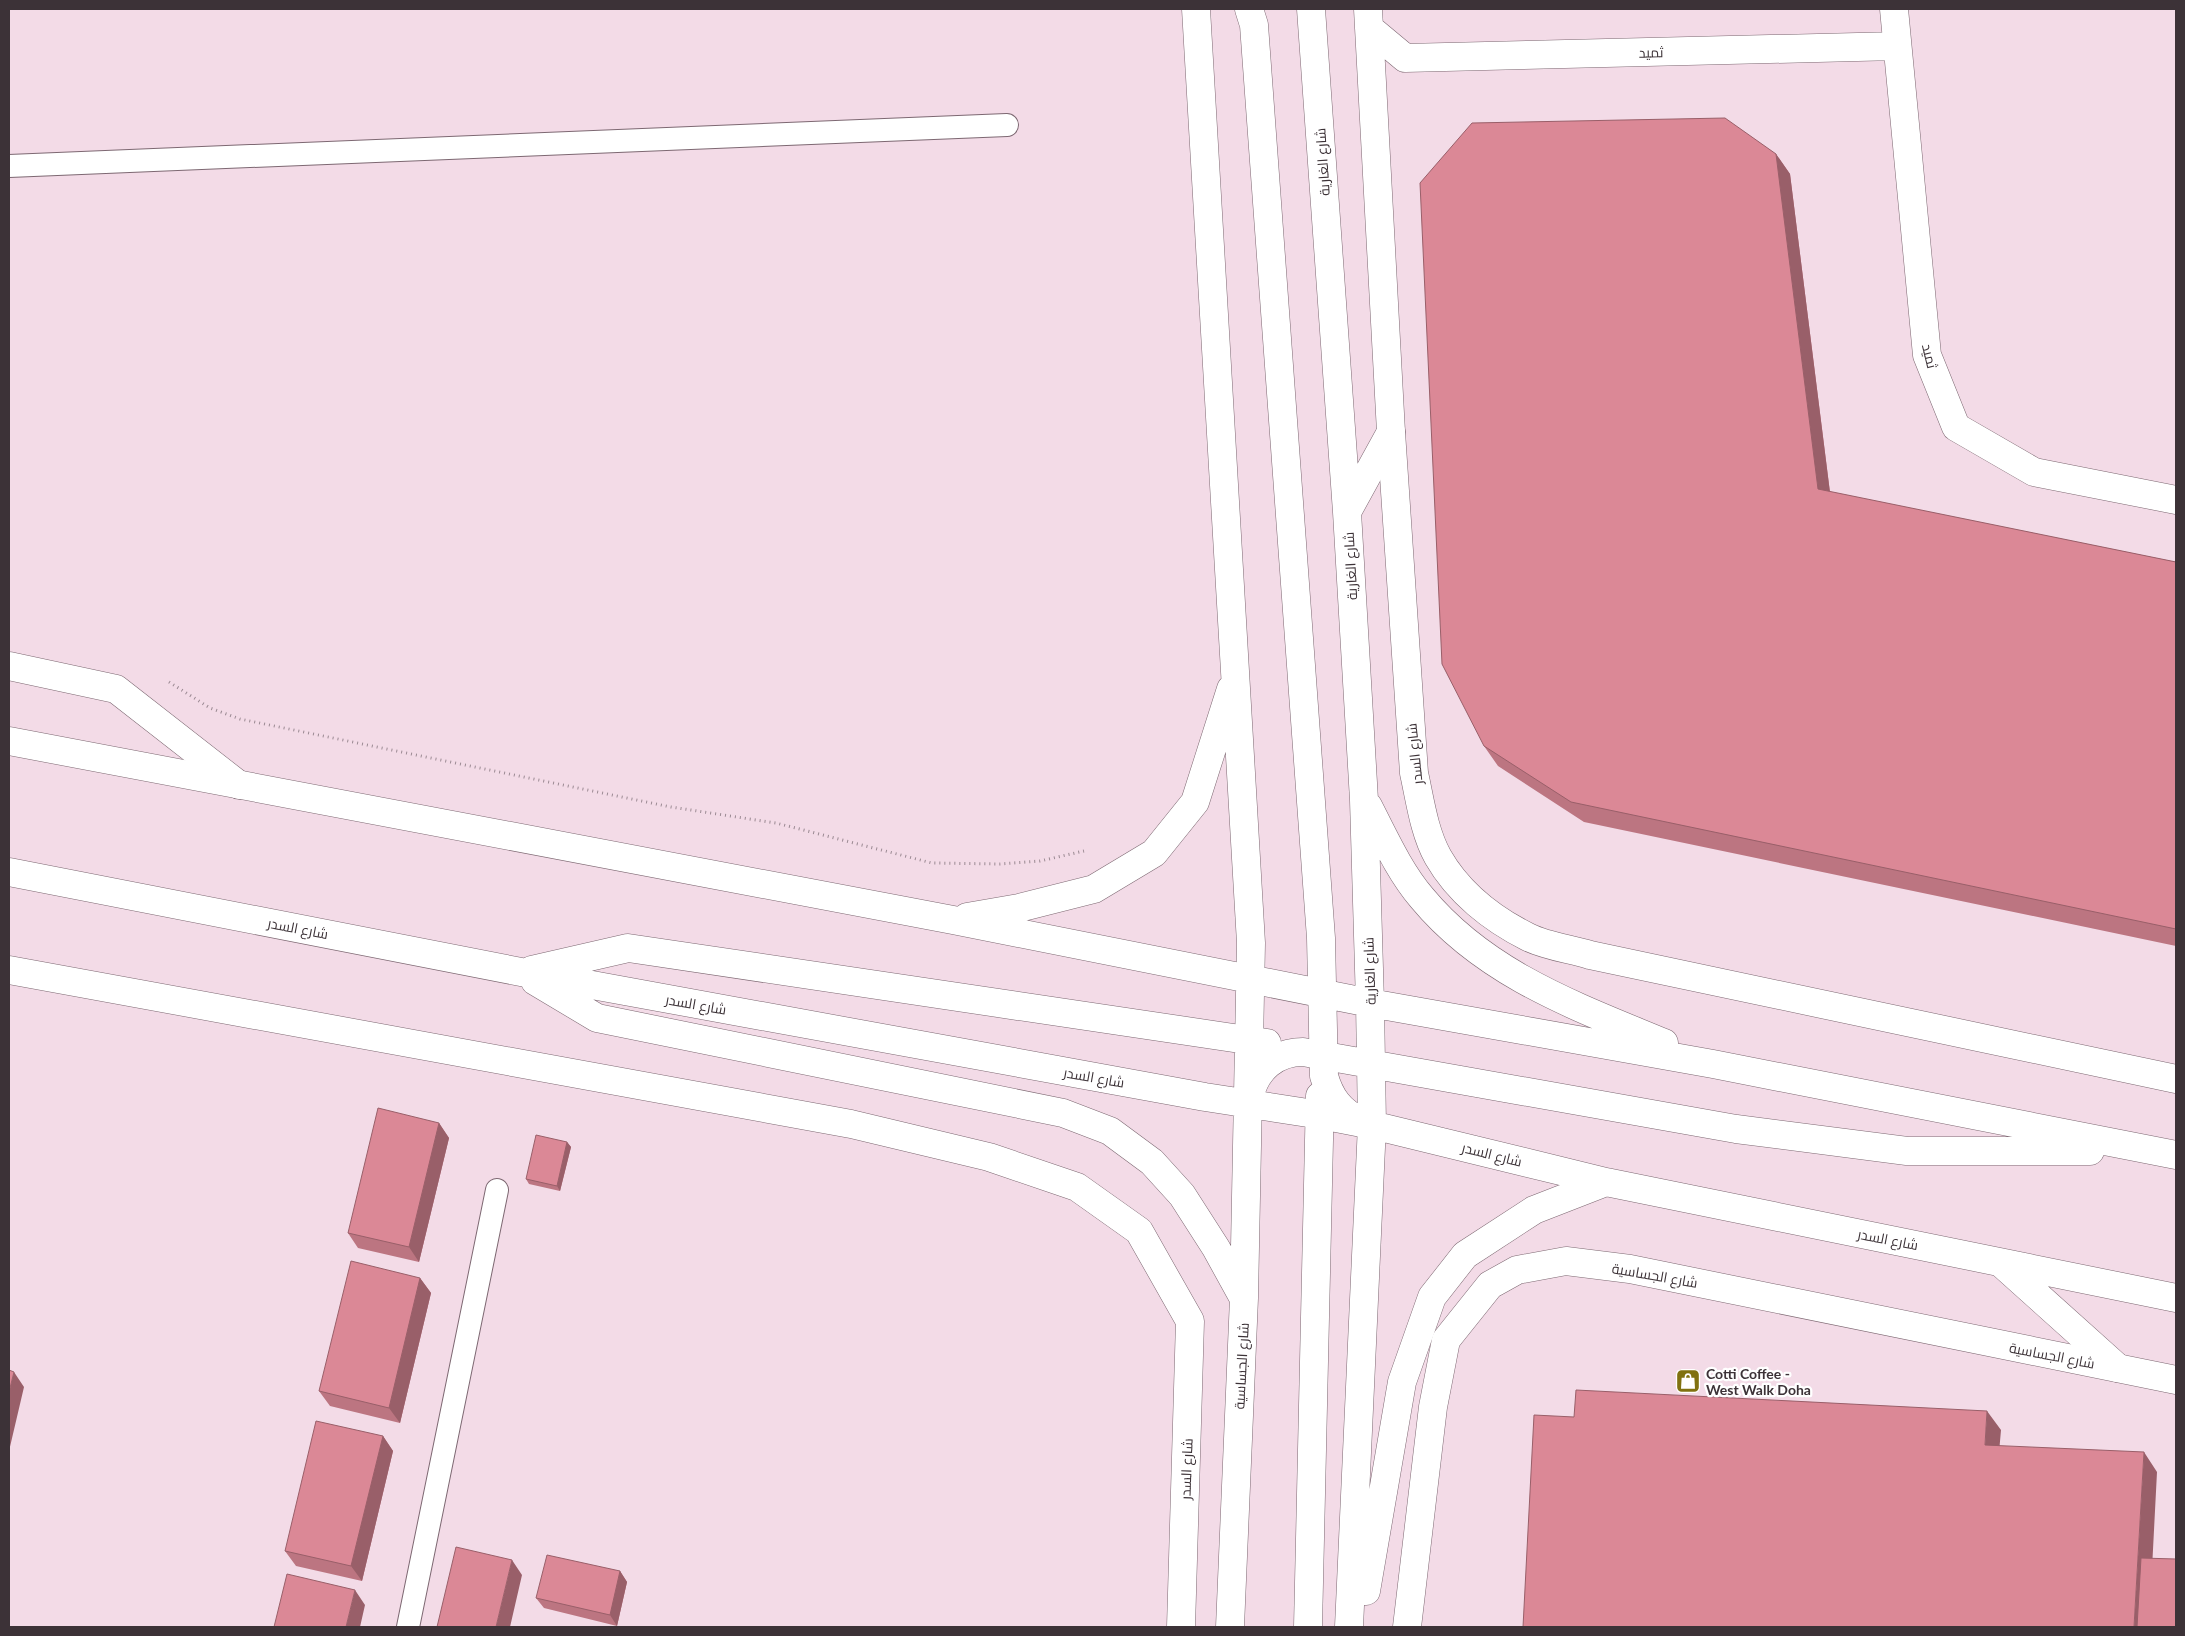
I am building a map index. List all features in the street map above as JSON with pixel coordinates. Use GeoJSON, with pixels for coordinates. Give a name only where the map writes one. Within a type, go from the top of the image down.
{"type":"FeatureCollection","features":[{"type":"Feature","properties":{"kind":"main road"},"geometry":{"type":"LineString","coordinates":[[1196,9],[1250,935],[1248,1104]]}},
{"type":"Feature","properties":{"kind":"main road"},"geometry":{"type":"LineString","coordinates":[[1249,9],[1254,25],[1321,938],[1320,1052],[1322,1115],[1308,1627]]}},
{"type":"Feature","properties":{"kind":"main road","name":"شارع الغارية"},"geometry":{"type":"LineString","coordinates":[[1311,9],[1347,512],[1364,800],[1372,1125]]}},
{"type":"Feature","properties":{"kind":"main road","name":"ثميد"},"geometry":{"type":"LineString","coordinates":[[1894,9],[1927,355],[1956,427],[2034,472],[2176,500]]}},
{"type":"Feature","properties":{"kind":"main road"},"geometry":{"type":"LineString","coordinates":[[1347,512],[1392,432],[1369,18]]}},
{"type":"Feature","properties":{"kind":"main road"},"geometry":{"type":"LineString","coordinates":[[1369,18],[1405,58],[1373,93]]}},
{"type":"Feature","properties":{"kind":"main road","name":"ثميد"},"geometry":{"type":"LineString","coordinates":[[1405,58],[1897,46]]}},
{"type":"Feature","properties":{"kind":"main road","name":"شارع السدر"},"geometry":{"type":"LineString","coordinates":[[1392,432],[1414,773],[1423,815],[1438,856],[1458,884],[1480,908],[1529,937],[1590,955],[2176,1079]]}},
{"type":"Feature","properties":{"kind":"main road"},"geometry":{"type":"LineString","coordinates":[[9,666],[116,689],[239,785]]}},
{"type":"Feature","properties":{"kind":"main road"},"geometry":{"type":"LineString","coordinates":[[953,920],[1019,908],[1094,889],[1154,852],[1195,802],[1236,673]]}},
{"type":"Feature","properties":{"kind":"main road"},"geometry":{"type":"LineString","coordinates":[[9,741],[953,920],[1370,1003],[1713,1064],[2164,1153]]}},
{"type":"Feature","properties":{"kind":"main road"},"geometry":{"type":"LineString","coordinates":[[1364,800],[1393,854],[1421,897],[1464,941],[1519,979],[1555,998],[1713,1064]]}},
{"type":"Feature","properties":{"kind":"main road","name":"شارع السدر"},"geometry":{"type":"LineString","coordinates":[[9,872],[521,972],[1248,1104],[1322,1115],[1372,1125],[1606,1182],[2176,1298]]}},
{"type":"Feature","properties":{"kind":"main road"},"geometry":{"type":"LineString","coordinates":[[521,972],[628,948],[1320,1052],[1371,1064],[1736,1129],[1907,1151],[2164,1153]]}},
{"type":"Feature","properties":{"kind":"main road","name":"شارع السدر"},"geometry":{"type":"LineString","coordinates":[[9,970],[851,1124],[989,1157],[1077,1187],[1139,1231],[1190,1321],[1181,1627]]}},
{"type":"Feature","properties":{"kind":"main road"},"geometry":{"type":"LineString","coordinates":[[521,972],[597,1018],[1063,1113],[1110,1131],[1152,1162],[1182,1195],[1216,1248],[1244,1298]]}},
{"type":"Feature","properties":{"kind":"main road"},"geometry":{"type":"LineString","coordinates":[[1250,979],[1279,992],[1301,1009],[1312,1025],[1320,1052],[1324,1076],[1336,1102],[1346,1113],[1372,1125],[1349,1627]]}},
{"type":"Feature","properties":{"kind":"main road"},"geometry":{"type":"LineString","coordinates":[[1248,1104],[1256,1079],[1272,1060],[1296,1052],[1341,1052],[1354,1045],[1360,1040],[1367,1027],[1370,1003]]}},
{"type":"Feature","properties":{"kind":"main road","name":"شارع الجساسية"},"geometry":{"type":"LineString","coordinates":[[1230,1627],[1244,1298],[1248,1104]]}},
{"type":"Feature","properties":{"kind":"main road"},"geometry":{"type":"LineString","coordinates":[[1360,1627],[1402,1382],[1432,1297],[1465,1255],[1534,1210],[1606,1182]]}},
{"type":"Feature","properties":{"kind":"main road","name":"شارع الجساسية"},"geometry":{"type":"LineString","coordinates":[[1407,1627],[1433,1407],[1446,1340],[1490,1285],[1517,1270],[1566,1261],[1630,1269],[2176,1380]]}},
{"type":"Feature","properties":{"kind":"main road"},"geometry":{"type":"LineString","coordinates":[[2000,1262],[2118,1368]]}},
{"type":"Feature","properties":{"kind":"lane"},"geometry":{"type":"LineString","coordinates":[[9,166],[1008,125]]}},
{"type":"Feature","properties":{"kind":"lane"},"geometry":{"type":"LineString","coordinates":[[408,1627],[497,1190]]}},
{"type":"Feature","properties":{"kind":"path"},"geometry":{"type":"LineString","coordinates":[[161,678],[210,708],[240,719],[671,806],[776,823],[932,863],[1000,864],[1040,860],[1089,849]]}},
{"type":"Feature","properties":{"kind":"building"},"geometry":{"type":"Polygon","coordinates":[[[1725,118],[1776,154],[1818,489],[2176,562],[2176,929],[1571,802],[1484,746],[1442,664],[1420,183],[1472,123],[1725,118]]]}},
{"type":"Feature","properties":{"kind":"building"},"geometry":{"type":"Polygon","coordinates":[[[378,1108],[439,1123],[409,1247],[348,1233],[378,1108]]]}},
{"type":"Feature","properties":{"kind":"building"},"geometry":{"type":"Polygon","coordinates":[[[536,1135],[567,1142],[557,1186],[526,1179],[536,1135]]]}},
{"type":"Feature","properties":{"kind":"building"},"geometry":{"type":"Polygon","coordinates":[[[351,1261],[420,1278],[389,1408],[319,1391],[351,1261]]]}},
{"type":"Feature","properties":{"kind":"building"},"geometry":{"type":"Polygon","coordinates":[[[9,1370],[14,1372],[9,1392],[9,1370]]]}},
{"type":"Feature","properties":{"kind":"building"},"geometry":{"type":"Polygon","coordinates":[[[1576,1390],[1987,1411],[1985,1445],[2144,1452],[2134,1627],[1523,1627],[1534,1415],[1574,1417],[1576,1390]]]}},
{"type":"Feature","properties":{"kind":"building"},"geometry":{"type":"Polygon","coordinates":[[[316,1421],[383,1436],[351,1566],[285,1551],[316,1421]]]}},
{"type":"Feature","properties":{"kind":"building"},"geometry":{"type":"Polygon","coordinates":[[[456,1547],[512,1560],[496,1627],[437,1627],[456,1547]]]}},
{"type":"Feature","properties":{"kind":"building"},"geometry":{"type":"Polygon","coordinates":[[[547,1555],[620,1571],[610,1615],[536,1598],[547,1555]]]}},
{"type":"Feature","properties":{"kind":"building"},"geometry":{"type":"Polygon","coordinates":[[[2141,1558],[2176,1559],[2176,1627],[2137,1627],[2141,1558]]]}},
{"type":"Feature","properties":{"kind":"building"},"geometry":{"type":"Polygon","coordinates":[[[287,1574],[355,1590],[346,1627],[274,1627],[287,1574]]]}},
{"type":"Feature","properties":{"kind":"place","name":"Cotti Coffee - West Walk Doha"},"geometry":{"type":"Point","coordinates":[1688,1381]}}]}
